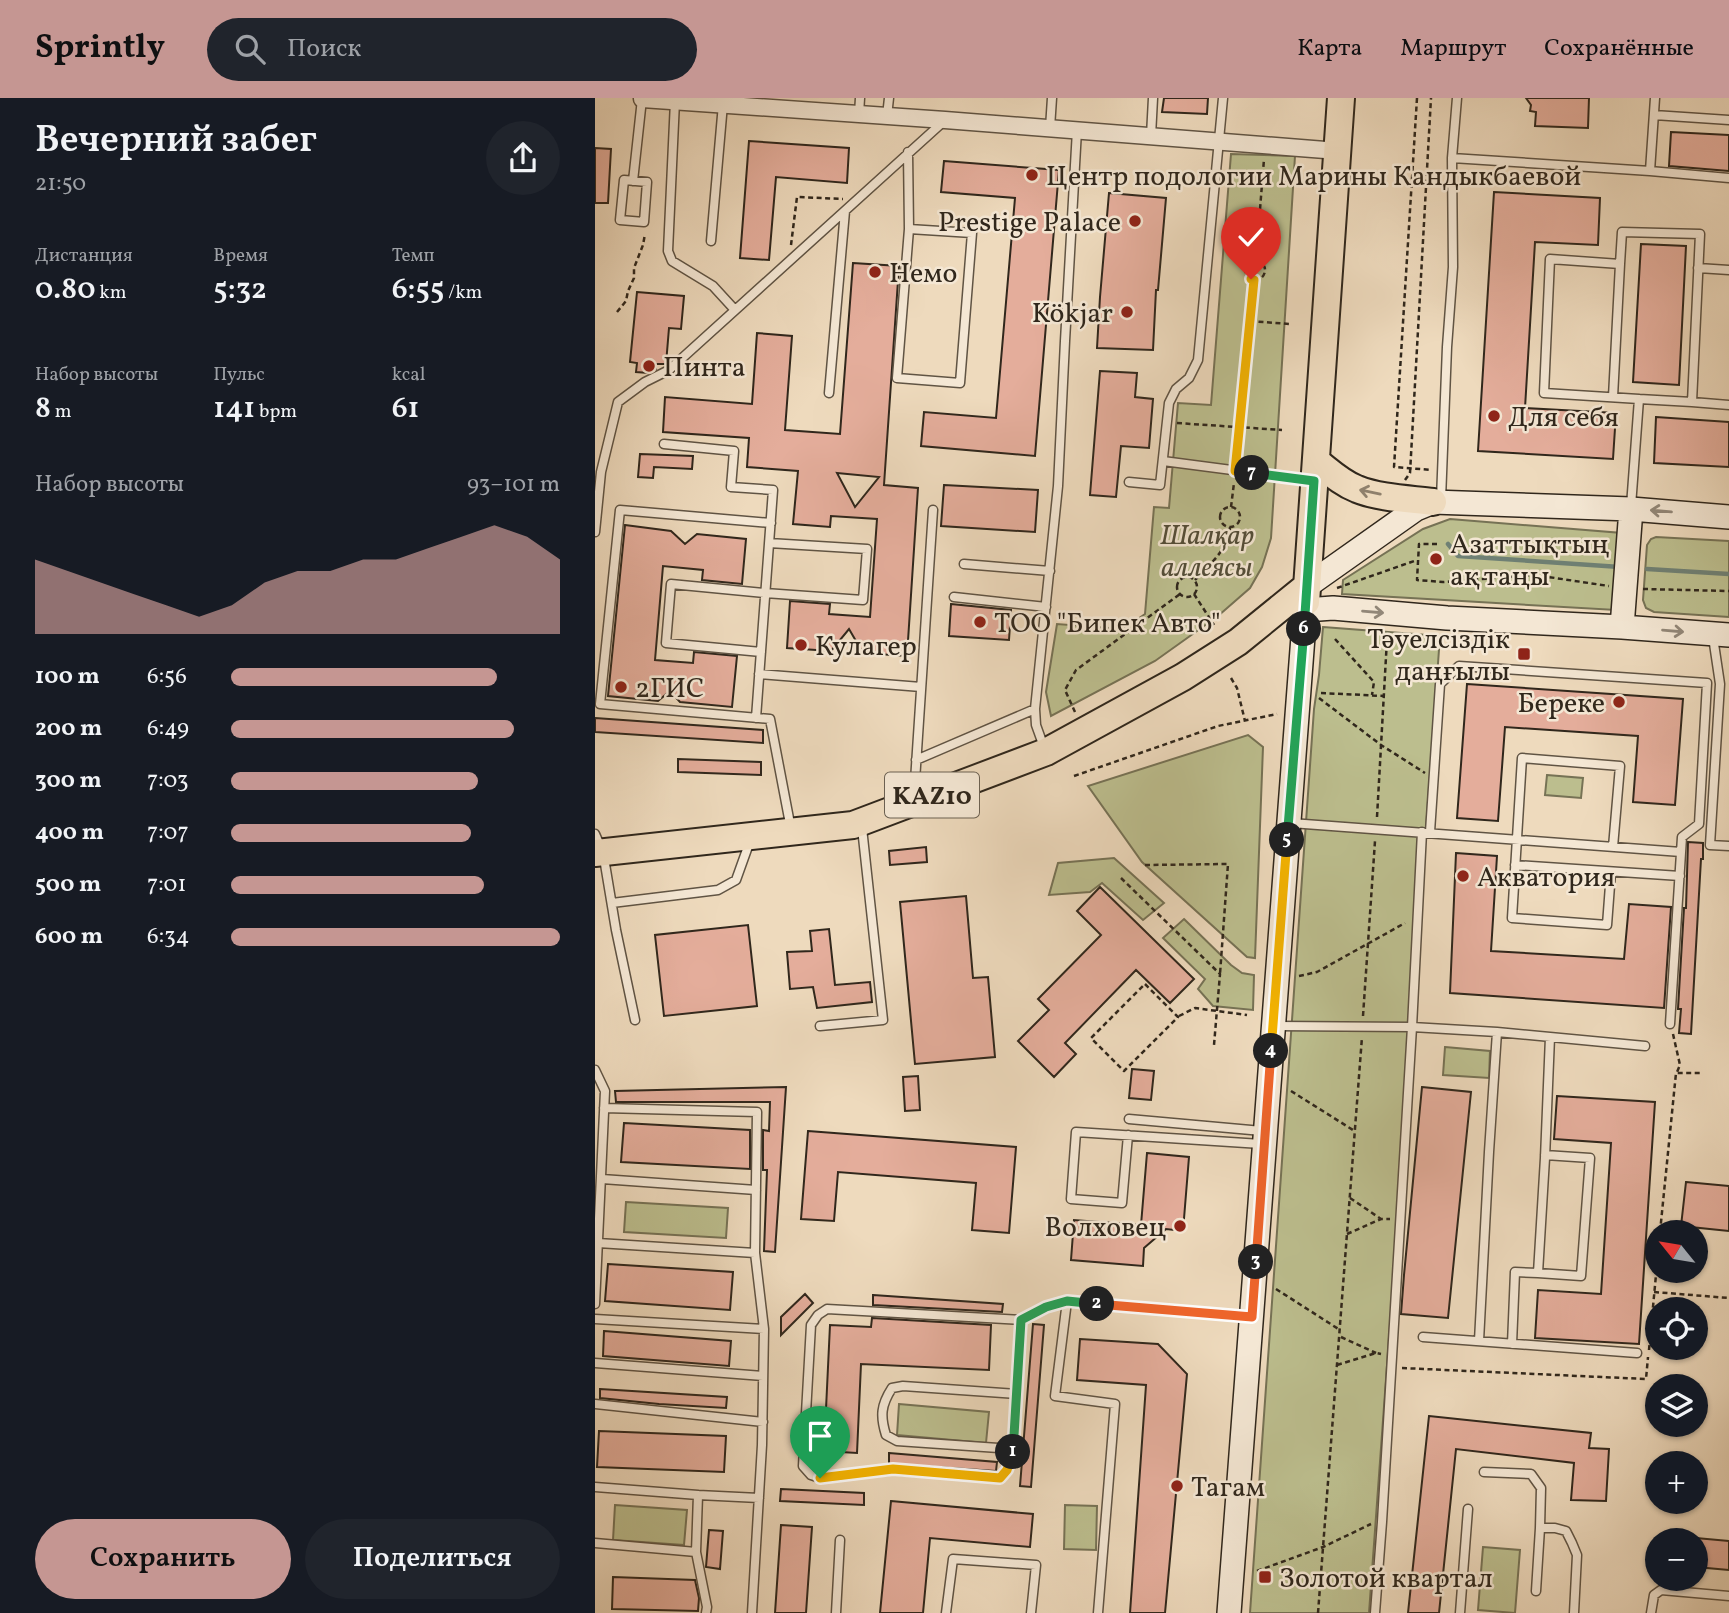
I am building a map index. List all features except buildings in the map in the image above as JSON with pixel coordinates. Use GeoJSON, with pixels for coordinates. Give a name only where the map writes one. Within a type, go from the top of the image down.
{"type":"FeatureCollection","features":[{"type":"Feature","properties":{"kind":"main road"},"geometry":{"type":"LineString","coordinates":[[1229,1613],[1341,98]]}},
{"type":"Feature","properties":{"kind":"main road"},"geometry":{"type":"LineString","coordinates":[[1315,471],[1368,493],[1437,502],[1631,509],[1729,517]]}},
{"type":"Feature","properties":{"kind":"main road"},"geometry":{"type":"LineString","coordinates":[[1306,598],[1416,509],[1437,502]]}},
{"type":"Feature","properties":{"kind":"main road"},"geometry":{"type":"LineString","coordinates":[[1622,627],[1631,509]]}},
{"type":"Feature","properties":{"kind":"main road"},"geometry":{"type":"LineString","coordinates":[[1306,598],[1332,608],[1721,635]]}},
{"type":"Feature","properties":{"kind":"main road","name":"KAZ10"},"geometry":{"type":"LineString","coordinates":[[598,846],[752,836],[853,825],[1047,752],[1183,677],[1306,598]]}},
{"type":"Feature","properties":{"kind":"street"},"geometry":{"type":"LineString","coordinates":[[642,99],[696,100],[723,104],[860,106],[887,116],[1338,151]]}},
{"type":"Feature","properties":{"kind":"lane"},"geometry":{"type":"LineString","coordinates":[[887,116],[889,98]]}},
{"type":"Feature","properties":{"kind":"lane"},"geometry":{"type":"LineString","coordinates":[[1050,128],[1052,98]]}},
{"type":"Feature","properties":{"kind":"lane"},"geometry":{"type":"LineString","coordinates":[[1151,136],[1153,98]]}},
{"type":"Feature","properties":{"kind":"lane"},"geometry":{"type":"LineString","coordinates":[[1129,482],[1160,485],[1169,403],[1176,389],[1189,378],[1198,360],[1223,98]]}},
{"type":"Feature","properties":{"kind":"lane"},"geometry":{"type":"LineString","coordinates":[[1437,502],[1442,470],[1453,267],[1452,158],[1457,98]]}},
{"type":"Feature","properties":{"kind":"lane"},"geometry":{"type":"LineString","coordinates":[[1650,171],[1655,98]]}},
{"type":"Feature","properties":{"kind":"lane"},"geometry":{"type":"LineString","coordinates":[[633,181],[642,99]]}},
{"type":"Feature","properties":{"kind":"lane"},"geometry":{"type":"LineString","coordinates":[[668,100],[668,251],[672,261],[713,286],[735,310]]}},
{"type":"Feature","properties":{"kind":"lane"},"geometry":{"type":"LineString","coordinates":[[711,241],[723,104]]}},
{"type":"Feature","properties":{"kind":"lane"},"geometry":{"type":"LineString","coordinates":[[1654,116],[1729,120]]}},
{"type":"Feature","properties":{"kind":"lane"},"geometry":{"type":"LineString","coordinates":[[595,532],[598,472],[618,402],[645,382],[669,370],[945,120]]}},
{"type":"Feature","properties":{"kind":"lane"},"geometry":{"type":"LineString","coordinates":[[1047,752],[1036,725],[1035,709],[1059,486],[1077,130]]}},
{"type":"Feature","properties":{"kind":"lane"},"geometry":{"type":"LineString","coordinates":[[908,152],[909,229],[897,378],[960,383],[972,233],[909,229]]}},
{"type":"Feature","properties":{"kind":"lane"},"geometry":{"type":"LineString","coordinates":[[1452,158],[1729,178]]}},
{"type":"Feature","properties":{"kind":"lane"},"geometry":{"type":"LineString","coordinates":[[624,180],[633,181],[647,182],[644,222],[620,220],[624,180]]}},
{"type":"Feature","properties":{"kind":"lane"},"geometry":{"type":"LineString","coordinates":[[829,393],[845,211]]}},
{"type":"Feature","properties":{"kind":"lane"},"geometry":{"type":"LineString","coordinates":[[1613,397],[1622,232],[1700,234],[1692,402]]}},
{"type":"Feature","properties":{"kind":"lane"},"geometry":{"type":"LineString","coordinates":[[1620,264],[1550,259],[1544,393],[1729,405]]}},
{"type":"Feature","properties":{"kind":"lane"},"geometry":{"type":"LineString","coordinates":[[1698,268],[1729,270]]}},
{"type":"Feature","properties":{"kind":"lane"},"geometry":{"type":"LineString","coordinates":[[1631,509],[1639,399]]}},
{"type":"Feature","properties":{"kind":"lane"},"geometry":{"type":"LineString","coordinates":[[664,444],[734,451],[731,487],[773,490],[756,718]]}},
{"type":"Feature","properties":{"kind":"lane"},"geometry":{"type":"LineString","coordinates":[[1163,461],[1235,471],[1315,471]]}},
{"type":"Feature","properties":{"kind":"lane"},"geometry":{"type":"LineString","coordinates":[[771,523],[620,510],[600,704],[770,719],[792,831]]}},
{"type":"Feature","properties":{"kind":"lane"},"geometry":{"type":"LineString","coordinates":[[913,802],[933,510]]}},
{"type":"Feature","properties":{"kind":"lane"},"geometry":{"type":"LineString","coordinates":[[761,652],[666,643],[671,584],[863,600],[866,550],[769,543]]}},
{"type":"Feature","properties":{"kind":"lane"},"geometry":{"type":"LineString","coordinates":[[964,564],[1050,571]]}},
{"type":"Feature","properties":{"kind":"lane"},"geometry":{"type":"LineString","coordinates":[[954,597],[1046,607]]}},
{"type":"Feature","properties":{"kind":"lane"},"geometry":{"type":"LineString","coordinates":[[1721,635],[1710,845],[1729,846]]}},
{"type":"Feature","properties":{"kind":"lane"},"geometry":{"type":"LineString","coordinates":[[1375,1613],[1418,916],[1434,779],[1440,684],[1459,666],[1720,684]]}},
{"type":"Feature","properties":{"kind":"lane"},"geometry":{"type":"LineString","coordinates":[[759,674],[921,687]]}},
{"type":"Feature","properties":{"kind":"lane"},"geometry":{"type":"LineString","coordinates":[[1670,1024],[1682,837],[1699,824],[1707,682]]}},
{"type":"Feature","properties":{"kind":"lane"},"geometry":{"type":"LineString","coordinates":[[916,760],[1035,709]]}},
{"type":"Feature","properties":{"kind":"lane"},"geometry":{"type":"LineString","coordinates":[[1611,872],[1607,925],[1512,918],[1522,758],[1620,766],[1613,847]]}},
{"type":"Feature","properties":{"kind":"lane"},"geometry":{"type":"LineString","coordinates":[[820,1026],[883,1020],[861,822]]}},
{"type":"Feature","properties":{"kind":"lane"},"geometry":{"type":"LineString","coordinates":[[1288,822],[1681,852]]}},
{"type":"Feature","properties":{"kind":"lane"},"geometry":{"type":"LineString","coordinates":[[612,903],[718,890],[736,880],[752,836]]}},
{"type":"Feature","properties":{"kind":"lane"},"geometry":{"type":"LineString","coordinates":[[598,846],[635,1020]]}},
{"type":"Feature","properties":{"kind":"lane"},"geometry":{"type":"LineString","coordinates":[[1515,865],[1680,876]]}},
{"type":"Feature","properties":{"kind":"lane"},"geometry":{"type":"LineString","coordinates":[[1273,1027],[1412,1027],[1645,1046]]}},
{"type":"Feature","properties":{"kind":"lane"},"geometry":{"type":"LineString","coordinates":[[1479,1341],[1497,1032]]}},
{"type":"Feature","properties":{"kind":"lane"},"geometry":{"type":"LineString","coordinates":[[1538,1273],[1551,1037]]}},
{"type":"Feature","properties":{"kind":"lane"},"geometry":{"type":"LineString","coordinates":[[595,1070],[605,1091],[595,1304]]}},
{"type":"Feature","properties":{"kind":"lane"},"geometry":{"type":"LineString","coordinates":[[604,1108],[757,1112],[755,1253],[764,1329],[763,1422],[752,1613]]}},
{"type":"Feature","properties":{"kind":"lane"},"geometry":{"type":"LineString","coordinates":[[1129,1119],[1265,1138]]}},
{"type":"Feature","properties":{"kind":"lane"},"geometry":{"type":"LineString","coordinates":[[1128,1135],[1122,1203],[1071,1199],[1076,1132],[1265,1138]]}},
{"type":"Feature","properties":{"kind":"lane"},"geometry":{"type":"LineString","coordinates":[[1512,1344],[1515,1272],[1581,1276],[1590,1158],[1545,1155]]}},
{"type":"Feature","properties":{"kind":"lane"},"geometry":{"type":"LineString","coordinates":[[602,1179],[756,1190]]}},
{"type":"Feature","properties":{"kind":"lane"},"geometry":{"type":"LineString","coordinates":[[598,1243],[755,1253]]}},
{"type":"Feature","properties":{"kind":"lane"},"geometry":{"type":"LineString","coordinates":[[1021,1320],[1013,1449],[1007,1470],[1000,1478],[893,1469],[820,1478],[811,1475],[803,1466],[811,1325],[818,1315],[827,1309],[1021,1320],[1046,1307],[1067,1301],[1252,1317]]}},
{"type":"Feature","properties":{"kind":"lane"},"geometry":{"type":"LineString","coordinates":[[1067,1301],[1055,1396],[1115,1404],[1098,1613]]}},
{"type":"Feature","properties":{"kind":"lane"},"geometry":{"type":"LineString","coordinates":[[595,1318],[764,1329]]}},
{"type":"Feature","properties":{"kind":"lane"},"geometry":{"type":"LineString","coordinates":[[1423,1337],[1637,1353]]}},
{"type":"Feature","properties":{"kind":"lane"},"geometry":{"type":"LineString","coordinates":[[595,1363],[763,1376]]}},
{"type":"Feature","properties":{"kind":"lane"},"geometry":{"type":"LineString","coordinates":[[1013,1449],[897,1441],[886,1435],[882,1422],[884,1401],[892,1388],[903,1386],[1017,1394]]}},
{"type":"Feature","properties":{"kind":"lane"},"geometry":{"type":"LineString","coordinates":[[595,1404],[763,1422]]}},
{"type":"Feature","properties":{"kind":"lane"},"geometry":{"type":"LineString","coordinates":[[1484,1472],[1531,1474],[1541,1488],[1536,1591]]}},
{"type":"Feature","properties":{"kind":"lane"},"geometry":{"type":"LineString","coordinates":[[595,1487],[759,1498]]}},
{"type":"Feature","properties":{"kind":"lane"},"geometry":{"type":"LineString","coordinates":[[698,1494],[696,1552],[706,1613]]}},
{"type":"Feature","properties":{"kind":"lane"},"geometry":{"type":"LineString","coordinates":[[1460,1613],[1468,1509]]}},
{"type":"Feature","properties":{"kind":"lane"},"geometry":{"type":"LineString","coordinates":[[1540,1528],[1566,1531],[1577,1555],[1574,1613]]}},
{"type":"Feature","properties":{"kind":"lane"},"geometry":{"type":"LineString","coordinates":[[836,1613],[840,1540]]}},
{"type":"Feature","properties":{"kind":"lane"},"geometry":{"type":"LineString","coordinates":[[595,1543],[696,1552]]}},
{"type":"Feature","properties":{"kind":"lane"},"geometry":{"type":"LineString","coordinates":[[946,1613],[953,1559],[1036,1565],[1031,1613]]}},
{"type":"Feature","properties":{"kind":"lane"},"geometry":{"type":"LineString","coordinates":[[1651,1613],[1654,1595],[1661,1590],[1729,1596]]}},
{"type":"Feature","properties":{"kind":"path"},"geometry":{"type":"LineString","coordinates":[[1417,98],[1394,467],[1442,470]]}},
{"type":"Feature","properties":{"kind":"path"},"geometry":{"type":"LineString","coordinates":[[1392,496],[1411,468],[1431,98]]}},
{"type":"Feature","properties":{"kind":"path"},"geometry":{"type":"LineString","coordinates":[[1256,260],[1265,145]]}},
{"type":"Feature","properties":{"kind":"path"},"geometry":{"type":"LineString","coordinates":[[790,251],[797,197],[849,199]]}},
{"type":"Feature","properties":{"kind":"path"},"geometry":{"type":"LineString","coordinates":[[617,312],[626,301],[634,278],[634,268],[645,235],[644,222]]}},
{"type":"Feature","properties":{"kind":"path"},"geometry":{"type":"LineString","coordinates":[[1256,260],[1264,264],[1266,271],[1261,279],[1254,280],[1248,278],[1245,268],[1249,262],[1256,260]]}},
{"type":"Feature","properties":{"kind":"path"},"geometry":{"type":"LineString","coordinates":[[1231,507],[1254,280]]}},
{"type":"Feature","properties":{"kind":"path"},"geometry":{"type":"LineString","coordinates":[[1250,321],[1290,324]]}},
{"type":"Feature","properties":{"kind":"path"},"geometry":{"type":"LineString","coordinates":[[1167,422],[1282,430]]}},
{"type":"Feature","properties":{"kind":"path"},"geometry":{"type":"LineString","coordinates":[[1231,507],[1239,511],[1240,518],[1238,524],[1230,527],[1223,525],[1220,515],[1223,509],[1231,507]]}},
{"type":"Feature","properties":{"kind":"path"},"geometry":{"type":"LineString","coordinates":[[1195,580],[1223,549],[1230,527]]}},
{"type":"Feature","properties":{"kind":"path"},"geometry":{"type":"LineString","coordinates":[[1437,544],[1419,544],[1417,580],[1443,582],[1535,575],[1625,588],[1729,591]]}},
{"type":"Feature","properties":{"kind":"path"},"geometry":{"type":"LineString","coordinates":[[1334,589],[1418,559]]}},
{"type":"Feature","properties":{"kind":"path"},"geometry":{"type":"LineString","coordinates":[[1187,577],[1195,580],[1198,587],[1194,594],[1187,597],[1180,594],[1177,588],[1181,579],[1187,577]]}},
{"type":"Feature","properties":{"kind":"path"},"geometry":{"type":"LineString","coordinates":[[1075,712],[1065,690],[1076,670],[1180,594]]}},
{"type":"Feature","properties":{"kind":"path"},"geometry":{"type":"LineString","coordinates":[[1194,594],[1214,625]]}},
{"type":"Feature","properties":{"kind":"path"},"geometry":{"type":"LineString","coordinates":[[1335,639],[1374,682],[1372,695]]}},
{"type":"Feature","properties":{"kind":"path"},"geometry":{"type":"LineString","coordinates":[[1318,1613],[1363,1026],[1387,639]]}},
{"type":"Feature","properties":{"kind":"path"},"geometry":{"type":"LineString","coordinates":[[1230,678],[1237,688],[1245,720]]}},
{"type":"Feature","properties":{"kind":"path"},"geometry":{"type":"LineString","coordinates":[[1321,693],[1384,696]]}},
{"type":"Feature","properties":{"kind":"path"},"geometry":{"type":"LineString","coordinates":[[1319,698],[1381,745],[1434,779]]}},
{"type":"Feature","properties":{"kind":"path"},"geometry":{"type":"LineString","coordinates":[[1074,776],[1218,726],[1277,714]]}},
{"type":"Feature","properties":{"kind":"path"},"geometry":{"type":"LineString","coordinates":[[1145,865],[1228,864],[1215,1045]]}},
{"type":"Feature","properties":{"kind":"path"},"geometry":{"type":"LineString","coordinates":[[1121,878],[1220,974]]}},
{"type":"Feature","properties":{"kind":"path"},"geometry":{"type":"LineString","coordinates":[[1299,976],[1317,972],[1418,916]]}},
{"type":"Feature","properties":{"kind":"path"},"geometry":{"type":"LineString","coordinates":[[1178,1017],[1145,984],[1091,1038],[1124,1071],[1178,1017],[1195,1009],[1247,1015]]}},
{"type":"Feature","properties":{"kind":"path"},"geometry":{"type":"LineString","coordinates":[[1661,1220],[1676,1073],[1680,1065],[1670,1024]]}},
{"type":"Feature","properties":{"kind":"path"},"geometry":{"type":"LineString","coordinates":[[1676,1073],[1703,1073]]}},
{"type":"Feature","properties":{"kind":"path"},"geometry":{"type":"LineString","coordinates":[[1291,1091],[1355,1131]]}},
{"type":"Feature","properties":{"kind":"path"},"geometry":{"type":"LineString","coordinates":[[1350,1198],[1381,1219]]}},
{"type":"Feature","properties":{"kind":"path"},"geometry":{"type":"LineString","coordinates":[[1347,1234],[1381,1219],[1400,1220]]}},
{"type":"Feature","properties":{"kind":"path"},"geometry":{"type":"LineString","coordinates":[[1276,1289],[1340,1330]]}},
{"type":"Feature","properties":{"kind":"path"},"geometry":{"type":"LineString","coordinates":[[1654,1292],[1729,1298]]}},
{"type":"Feature","properties":{"kind":"path"},"geometry":{"type":"LineString","coordinates":[[1339,1337],[1376,1353],[1392,1354]]}},
{"type":"Feature","properties":{"kind":"path"},"geometry":{"type":"LineString","coordinates":[[1337,1365],[1376,1353]]}},
{"type":"Feature","properties":{"kind":"path"},"geometry":{"type":"LineString","coordinates":[[1257,1571],[1323,1546],[1382,1519]]}},
{"type":"Feature","properties":{"kind":"green space","name":"Шалқар аллеясы"},"geometry":{"type":"Polygon","coordinates":[[[1231,154],[1295,156],[1271,538],[1262,567],[1250,588],[1218,616],[1155,661],[1051,716],[1046,692],[1057,624],[1123,629],[1145,614],[1154,507],[1169,508],[1178,403],[1211,405],[1231,154]]]}},
{"type":"Feature","properties":{"kind":"green space"},"geometry":{"type":"Polygon","coordinates":[[[1450,519],[1622,533],[1616,610],[1342,594],[1343,580],[1423,529],[1450,519]]]}},
{"type":"Feature","properties":{"kind":"green space"},"geometry":{"type":"Polygon","coordinates":[[[1656,537],[1729,541],[1729,617],[1654,612],[1646,608],[1643,600],[1647,545],[1656,537]]]}},
{"type":"Feature","properties":{"kind":"green space"},"geometry":{"type":"Polygon","coordinates":[[[1323,627],[1440,636],[1369,1613],[1250,1613],[1314,709],[1323,627]]]}},
{"type":"Feature","properties":{"kind":"green space"},"geometry":{"type":"Polygon","coordinates":[[[1248,735],[1263,747],[1255,958],[1247,957],[1142,862],[1088,786],[1248,735]]]}},
{"type":"Feature","properties":{"kind":"green space"},"geometry":{"type":"Polygon","coordinates":[[[1547,775],[1583,778],[1581,798],[1545,795],[1547,775]]]}},
{"type":"Feature","properties":{"kind":"green space"},"geometry":{"type":"Polygon","coordinates":[[[1114,858],[1164,903],[1143,920],[1102,883],[1090,892],[1049,895],[1058,863],[1114,858]]]}},
{"type":"Feature","properties":{"kind":"green space"},"geometry":{"type":"Polygon","coordinates":[[[1184,919],[1231,965],[1242,973],[1254,975],[1253,1010],[1213,1006],[1198,989],[1205,979],[1163,938],[1184,919]]]}},
{"type":"Feature","properties":{"kind":"green space"},"geometry":{"type":"Polygon","coordinates":[[[1445,1047],[1490,1051],[1489,1078],[1443,1075],[1445,1047]]]}},
{"type":"Feature","properties":{"kind":"green space"},"geometry":{"type":"Polygon","coordinates":[[[626,1202],[728,1208],[726,1238],[624,1232],[626,1202]]]}},
{"type":"Feature","properties":{"kind":"green space"},"geometry":{"type":"Polygon","coordinates":[[[899,1404],[989,1412],[986,1443],[897,1435],[899,1404]]]}},
{"type":"Feature","properties":{"kind":"green space"},"geometry":{"type":"Polygon","coordinates":[[[615,1505],[687,1510],[684,1545],[613,1540],[615,1505]]]}},
{"type":"Feature","properties":{"kind":"green space"},"geometry":{"type":"Polygon","coordinates":[[[1065,1505],[1097,1506],[1096,1550],[1064,1549],[1065,1505]]]}},
{"type":"Feature","properties":{"kind":"green space"},"geometry":{"type":"Polygon","coordinates":[[[1483,1547],[1520,1550],[1515,1613],[1478,1610],[1483,1547]]]}},
{"type":"Feature","properties":{"kind":"waterway"},"geometry":{"type":"LineString","coordinates":[[1448,544],[1458,556],[1620,567]]}},
{"type":"Feature","properties":{"kind":"waterway"},"geometry":{"type":"LineString","coordinates":[[1647,569],[1729,574]]}},
{"type":"Feature","properties":{"kind":"place","name":"Центр подологии Марины Кандыкбаевой"},"geometry":{"type":"Point","coordinates":[1032,175]}},
{"type":"Feature","properties":{"kind":"place","name":"Prestige Palace"},"geometry":{"type":"Point","coordinates":[1135,221]}},
{"type":"Feature","properties":{"kind":"place","name":"Немо"},"geometry":{"type":"Point","coordinates":[875,272]}},
{"type":"Feature","properties":{"kind":"place","name":"Kökjar"},"geometry":{"type":"Point","coordinates":[1127,312]}},
{"type":"Feature","properties":{"kind":"place","name":"Пинта"},"geometry":{"type":"Point","coordinates":[649,366]}},
{"type":"Feature","properties":{"kind":"place","name":"Для себя"},"geometry":{"type":"Point","coordinates":[1494,416]}},
{"type":"Feature","properties":{"kind":"place","name":"Азаттықтың ақ таңы"},"geometry":{"type":"Point","coordinates":[1436,559]}},
{"type":"Feature","properties":{"kind":"place","name":"ТОО \"Бипек Авто\""},"geometry":{"type":"Point","coordinates":[980,622]}},
{"type":"Feature","properties":{"kind":"place","name":"Кулагер"},"geometry":{"type":"Point","coordinates":[801,645]}},
{"type":"Feature","properties":{"kind":"place","name":"Тәуелсіздік даңғылы"},"geometry":{"type":"Point","coordinates":[1524,654]}},
{"type":"Feature","properties":{"kind":"place","name":"2ГИС"},"geometry":{"type":"Point","coordinates":[621,687]}},
{"type":"Feature","properties":{"kind":"place","name":"Береке"},"geometry":{"type":"Point","coordinates":[1619,702]}},
{"type":"Feature","properties":{"kind":"place","name":"Акватория"},"geometry":{"type":"Point","coordinates":[1463,876]}},
{"type":"Feature","properties":{"kind":"place","name":"Волховец"},"geometry":{"type":"Point","coordinates":[1180,1226]}},
{"type":"Feature","properties":{"kind":"place","name":"Тагам"},"geometry":{"type":"Point","coordinates":[1177,1486]}},
{"type":"Feature","properties":{"kind":"place","name":"Золотой квартал"},"geometry":{"type":"Point","coordinates":[1265,1577]}},
{"type":"Feature","properties":{"kind":"route"},"geometry":{"type":"LineString","coordinates":[[820,1478],[893,1469],[1000,1478],[1007,1470],[1013,1449],[1021,1320],[1046,1307],[1067,1301],[1252,1317],[1314,481],[1235,471],[1254,280],[1251,279]]}}]}
